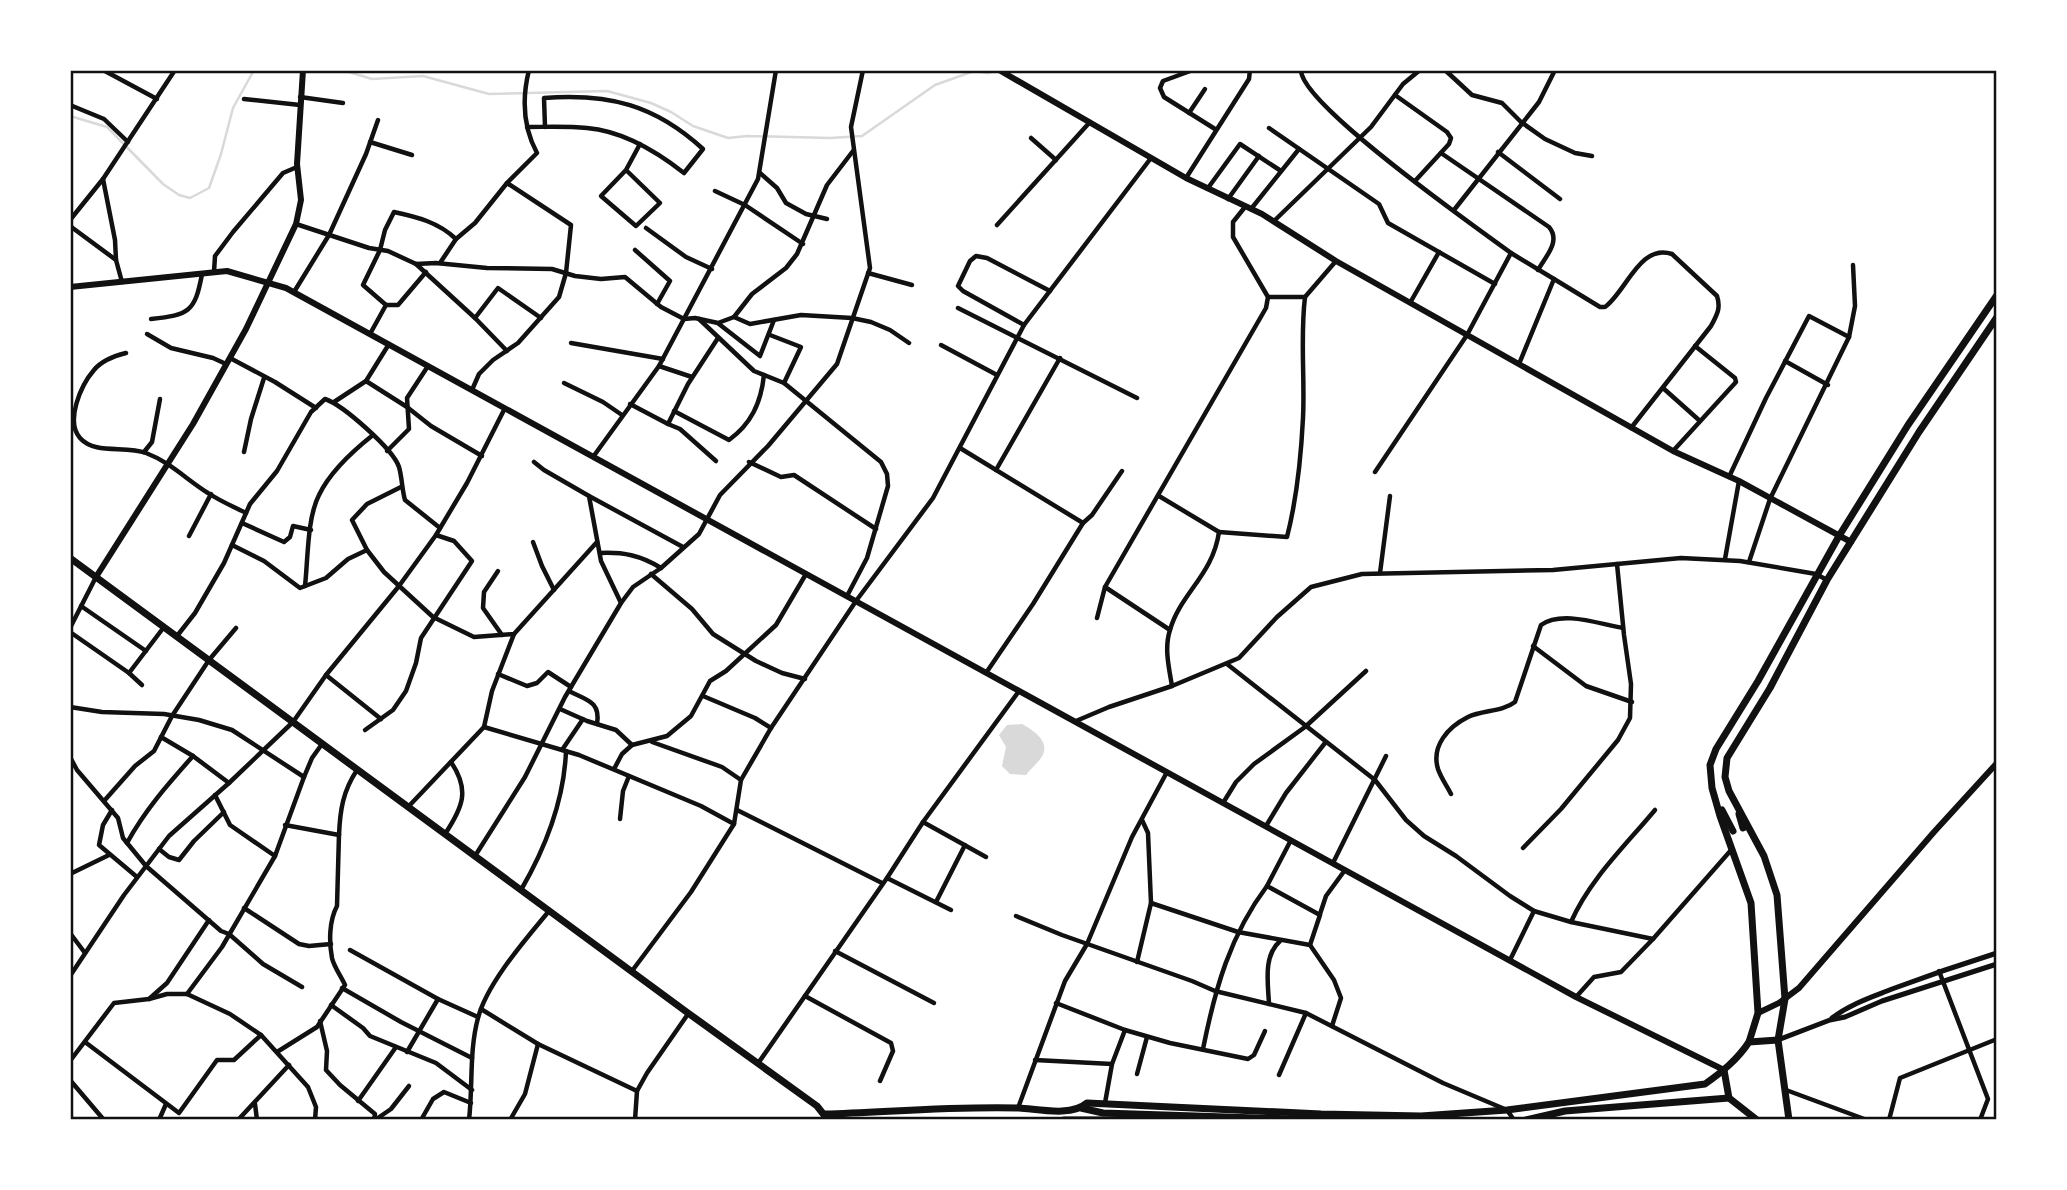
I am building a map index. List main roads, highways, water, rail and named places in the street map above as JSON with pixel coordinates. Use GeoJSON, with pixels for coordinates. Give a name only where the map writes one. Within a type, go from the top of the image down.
{"type":"FeatureCollection","features":[{"type":"Feature","properties":{"kind":"main road"},"geometry":{"type":"LineString","coordinates":[[96,577],[228,361],[296,224],[301,201],[297,167],[303,70]]}},
{"type":"Feature","properties":{"kind":"main road"},"geometry":{"type":"LineString","coordinates":[[999,70],[1185,178],[1273,222],[1336,261],[1672,451],[1739,481],[1851,542]]}},
{"type":"Feature","properties":{"kind":"main road"},"geometry":{"type":"LineString","coordinates":[[70,287],[227,271],[294,292],[1577,997],[1724,1070]]}},
{"type":"Feature","properties":{"kind":"main road"},"geometry":{"type":"LineString","coordinates":[[1080,1108],[1087,1103],[1308,1114],[1421,1116],[1507,1110],[1705,1084],[1724,1070],[1749,1042],[1758,1013],[1751,902],[1712,788],[1710,765],[1716,749],[1758,681],[1839,536],[1908,425],[1997,295]]}},
{"type":"Feature","properties":{"kind":"main road"},"geometry":{"type":"LineString","coordinates":[[1743,828],[1725,777],[1729,753],[1770,688],[1827,579],[1919,432],[1996,319]]}},
{"type":"Feature","properties":{"kind":"main road"},"geometry":{"type":"LineString","coordinates":[[70,558],[688,1013],[759,1062],[827,1117]]}},
{"type":"Feature","properties":{"kind":"main road"},"geometry":{"type":"LineString","coordinates":[[1738,713],[1750,720]]}},
{"type":"Feature","properties":{"kind":"main road"},"geometry":{"type":"LineString","coordinates":[[1758,1013],[1785,999],[1799,988],[1997,763]]}},
{"type":"Feature","properties":{"kind":"main road"},"geometry":{"type":"LineString","coordinates":[[1712,788],[1733,831]]}},
{"type":"Feature","properties":{"kind":"main road"},"geometry":{"type":"LineString","coordinates":[[1737,807],[1753,831],[1773,877],[1782,945],[1785,999],[1778,1040],[1789,1120]]}},
{"type":"Feature","properties":{"kind":"main road"},"geometry":{"type":"LineString","coordinates":[[1749,1042],[1778,1040]]}},
{"type":"Feature","properties":{"kind":"main road"},"geometry":{"type":"LineString","coordinates":[[1724,1070],[1729,1097],[1757,1120]]}},
{"type":"Feature","properties":{"kind":"main road"},"geometry":{"type":"LineString","coordinates":[[1526,1120],[1565,1111],[1729,1097]]}},
{"type":"Feature","properties":{"kind":"main road"},"geometry":{"type":"LineString","coordinates":[[1562,1102],[1571,1120]]}},
{"type":"Feature","properties":{"kind":"main road"},"geometry":{"type":"LineString","coordinates":[[816,1120],[827,1117],[1018,1108],[1080,1108],[1103,1113],[1323,1120]]}},
{"type":"Feature","properties":{"kind":"main road"},"geometry":{"type":"LineString","coordinates":[[1064,1120],[1135,1120]]}},
{"type":"Feature","properties":{"kind":"waterway"},"geometry":{"type":"LineString","coordinates":[[70,116],[107,127],[163,184],[179,195],[190,198],[209,188],[233,108],[254,70]]}},
{"type":"Feature","properties":{"kind":"waterway"},"geometry":{"type":"LineString","coordinates":[[342,70],[372,79],[423,76],[489,94],[607,91],[651,103],[693,126],[728,138],[862,136],[935,85],[974,71],[988,73],[997,70]]}}]}
